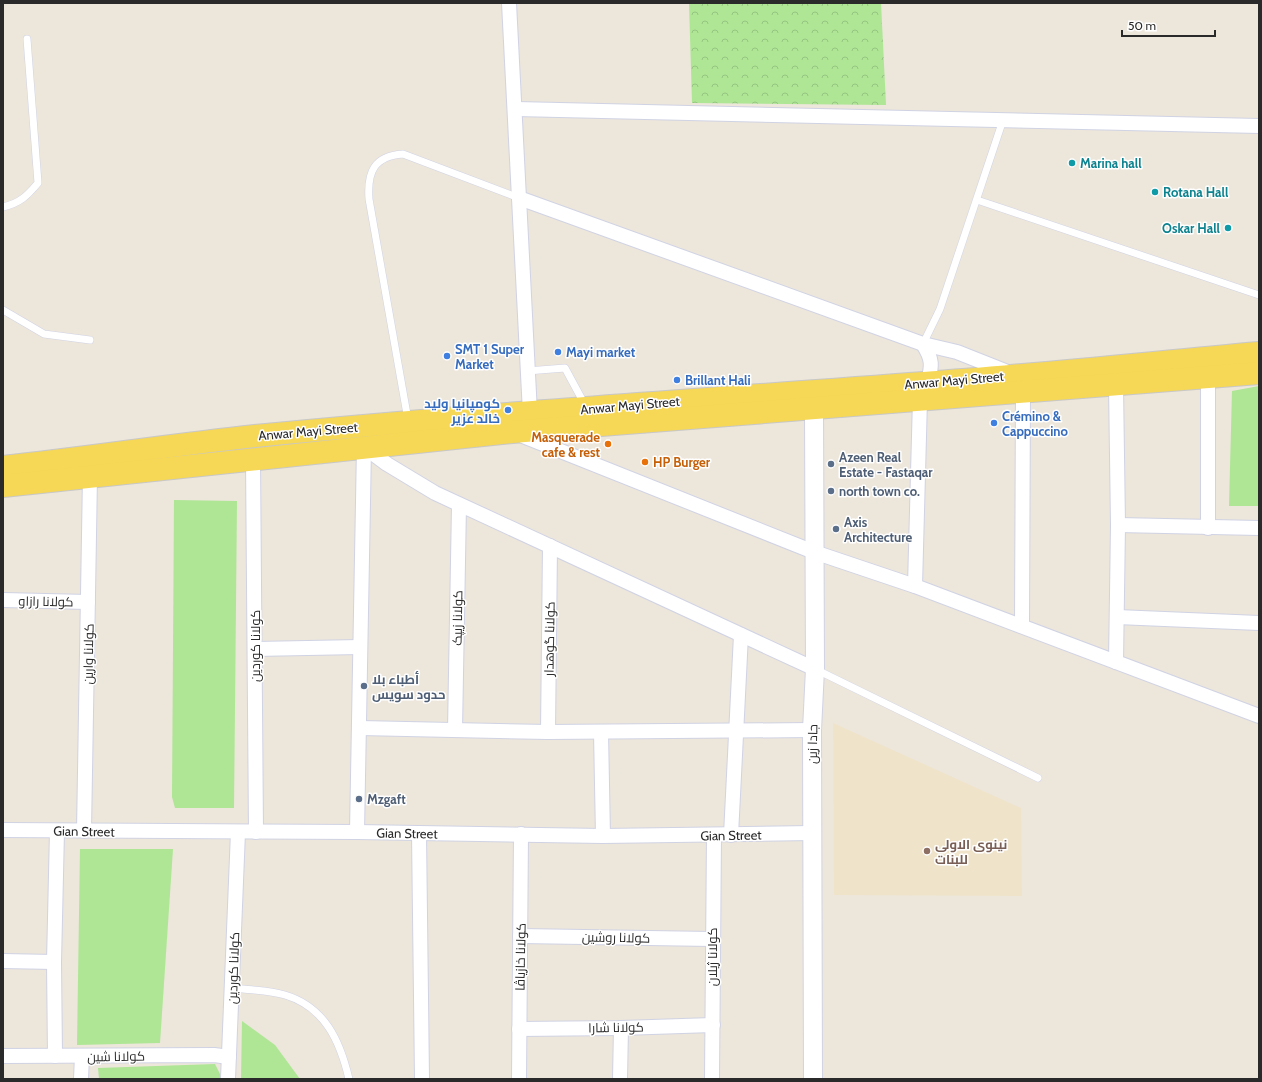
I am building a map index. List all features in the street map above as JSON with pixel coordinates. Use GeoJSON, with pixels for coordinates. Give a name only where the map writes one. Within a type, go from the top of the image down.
{"type":"FeatureCollection","features":[{"type":"Feature","properties":{"kind":"main road","name":"Anwar Mayi Street"},"geometry":{"type":"LineString","coordinates":[[3,486],[512,432],[702,408],[1018,383],[1259,353]]}},
{"type":"Feature","properties":{"kind":"main road","name":"Anwar Mayi Street"},"geometry":{"type":"LineString","coordinates":[[1018,383],[1116,385],[1259,373]]}},
{"type":"Feature","properties":{"kind":"main road","name":"Anwar Mayi Street"},"geometry":{"type":"LineString","coordinates":[[3,467],[252,436],[409,422],[588,408],[814,409],[924,391]]}},
{"type":"Feature","properties":{"kind":"street"},"geometry":{"type":"LineString","coordinates":[[509,3],[516,109],[530,413]]}},
{"type":"Feature","properties":{"kind":"street"},"geometry":{"type":"LineString","coordinates":[[516,109],[1259,126]]}},
{"type":"Feature","properties":{"kind":"street"},"geometry":{"type":"LineString","coordinates":[[519,198],[923,344],[957,352],[1018,383],[1022,626]]}},
{"type":"Feature","properties":{"kind":"street"},"geometry":{"type":"LineString","coordinates":[[915,586],[924,391],[932,365],[930,356],[923,344]]}},
{"type":"Feature","properties":{"kind":"street"},"geometry":{"type":"LineString","coordinates":[[1208,378],[1208,528]]}},
{"type":"Feature","properties":{"kind":"street"},"geometry":{"type":"LineString","coordinates":[[1116,385],[1118,525],[1116,662]]}},
{"type":"Feature","properties":{"kind":"street","name":"جادا زین"},"geometry":{"type":"LineString","coordinates":[[813,1079],[812,730],[815,669],[814,409]]}},
{"type":"Feature","properties":{"kind":"street"},"geometry":{"type":"LineString","coordinates":[[512,432],[814,552],[915,586],[1259,716]]}},
{"type":"Feature","properties":{"kind":"street"},"geometry":{"type":"LineString","coordinates":[[364,447],[410,479],[459,505],[815,669]]}},
{"type":"Feature","properties":{"kind":"street"},"geometry":{"type":"LineString","coordinates":[[357,832],[364,447]]}},
{"type":"Feature","properties":{"kind":"street","name":"کولانا کوردین"},"geometry":{"type":"LineString","coordinates":[[253,459],[256,832]]}},
{"type":"Feature","properties":{"kind":"street","name":"کولانا وارین"},"geometry":{"type":"LineString","coordinates":[[84,831],[90,476]]}},
{"type":"Feature","properties":{"kind":"street","name":"کولانا زیپک"},"geometry":{"type":"LineString","coordinates":[[455,730],[459,505]]}},
{"type":"Feature","properties":{"kind":"street"},"geometry":{"type":"LineString","coordinates":[[1118,525],[1259,528]]}},
{"type":"Feature","properties":{"kind":"street","name":"کولانا گوهدار"},"geometry":{"type":"LineString","coordinates":[[548,732],[550,546]]}},
{"type":"Feature","properties":{"kind":"street","name":"کولانا رازاو"},"geometry":{"type":"LineString","coordinates":[[3,600],[88,602]]}},
{"type":"Feature","properties":{"kind":"street"},"geometry":{"type":"LineString","coordinates":[[1116,617],[1259,623]]}},
{"type":"Feature","properties":{"kind":"street"},"geometry":{"type":"LineString","coordinates":[[731,835],[741,635]]}},
{"type":"Feature","properties":{"kind":"street"},"geometry":{"type":"LineString","coordinates":[[255,648],[360,647]]}},
{"type":"Feature","properties":{"kind":"street"},"geometry":{"type":"LineString","coordinates":[[360,728],[548,732],[812,730]]}},
{"type":"Feature","properties":{"kind":"street"},"geometry":{"type":"LineString","coordinates":[[602,732],[603,836]]}},
{"type":"Feature","properties":{"kind":"street","name":"Gian Street"},"geometry":{"type":"LineString","coordinates":[[3,830],[357,832],[603,836],[812,833]]}},
{"type":"Feature","properties":{"kind":"street"},"geometry":{"type":"LineString","coordinates":[[55,1056],[54,962],[57,831]]}},
{"type":"Feature","properties":{"kind":"street","name":"کولانا کوردین"},"geometry":{"type":"LineString","coordinates":[[228,1079],[238,832]]}},
{"type":"Feature","properties":{"kind":"street"},"geometry":{"type":"LineString","coordinates":[[419,833],[422,1079]]}},
{"type":"Feature","properties":{"kind":"street","name":"کولانا خازیاڤا"},"geometry":{"type":"LineString","coordinates":[[519,1079],[521,834]]}},
{"type":"Feature","properties":{"kind":"street","name":"کولانا ژیلان"},"geometry":{"type":"LineString","coordinates":[[712,1079],[714,835]]}},
{"type":"Feature","properties":{"kind":"street","name":"کولانا روشین"},"geometry":{"type":"LineString","coordinates":[[520,936],[712,938]]}},
{"type":"Feature","properties":{"kind":"street"},"geometry":{"type":"LineString","coordinates":[[3,961],[54,962]]}},
{"type":"Feature","properties":{"kind":"street","name":"کولانا شارا"},"geometry":{"type":"LineString","coordinates":[[519,1029],[621,1028],[713,1024]]}},
{"type":"Feature","properties":{"kind":"street"},"geometry":{"type":"LineString","coordinates":[[620,1079],[621,1028]]}},
{"type":"Feature","properties":{"kind":"street","name":"کولانا شین"},"geometry":{"type":"LineString","coordinates":[[3,1056],[214,1055],[229,1057]]}},
{"type":"Feature","properties":{"kind":"street"},"geometry":{"type":"LineString","coordinates":[[82,1056],[82,1079]]}},
{"type":"Feature","properties":{"kind":"lane"},"geometry":{"type":"LineString","coordinates":[[3,206],[15,204],[25,199],[38,183],[27,39]]}},
{"type":"Feature","properties":{"kind":"lane"},"geometry":{"type":"LineString","coordinates":[[923,344],[940,309],[1004,120]]}},
{"type":"Feature","properties":{"kind":"lane"},"geometry":{"type":"LineString","coordinates":[[409,422],[369,199],[369,177],[374,167],[386,157],[403,154],[519,198]]}},
{"type":"Feature","properties":{"kind":"lane"},"geometry":{"type":"LineString","coordinates":[[977,200],[1259,295]]}},
{"type":"Feature","properties":{"kind":"lane"},"geometry":{"type":"LineString","coordinates":[[3,310],[44,334],[90,340]]}},
{"type":"Feature","properties":{"kind":"lane"},"geometry":{"type":"LineString","coordinates":[[527,371],[565,368],[588,408]]}},
{"type":"Feature","properties":{"kind":"lane"},"geometry":{"type":"LineString","coordinates":[[815,669],[1038,778]]}},
{"type":"Feature","properties":{"kind":"lane"},"geometry":{"type":"LineString","coordinates":[[232,988],[284,994],[310,1007],[330,1027],[343,1057],[349,1079]]}},
{"type":"Feature","properties":{"kind":"shaded area","name":"نينوى الاولى للبنات"},"geometry":{"type":"Polygon","coordinates":[[[833,723],[1021,808],[1022,896],[834,895],[833,723]]]}},
{"type":"Feature","properties":{"kind":"green space"},"geometry":{"type":"Polygon","coordinates":[[[689,3],[881,3],[886,105],[692,103],[689,3]]]}},
{"type":"Feature","properties":{"kind":"green space"},"geometry":{"type":"Polygon","coordinates":[[[1259,386],[1259,506],[1229,506],[1232,391],[1259,386]]]}},
{"type":"Feature","properties":{"kind":"green space"},"geometry":{"type":"Polygon","coordinates":[[[174,500],[237,501],[234,808],[175,808],[172,797],[174,500]]]}},
{"type":"Feature","properties":{"kind":"green space"},"geometry":{"type":"Polygon","coordinates":[[[80,849],[173,849],[160,1043],[77,1045],[80,849]]]}},
{"type":"Feature","properties":{"kind":"green space"},"geometry":{"type":"Polygon","coordinates":[[[242,1021],[275,1045],[300,1079],[241,1079],[242,1021]]]}},
{"type":"Feature","properties":{"kind":"green space"},"geometry":{"type":"Polygon","coordinates":[[[215,1064],[220,1074],[220,1079],[99,1079],[98,1068],[215,1064]]]}},
{"type":"Feature","properties":{"kind":"place","name":"Marina hall"},"geometry":{"type":"Point","coordinates":[1072,163]}},
{"type":"Feature","properties":{"kind":"place","name":"Rotana Hall"},"geometry":{"type":"Point","coordinates":[1155,192]}},
{"type":"Feature","properties":{"kind":"place","name":"Oskar Hall"},"geometry":{"type":"Point","coordinates":[1228,228]}},
{"type":"Feature","properties":{"kind":"place","name":"Mayi market"},"geometry":{"type":"Point","coordinates":[558,352]}},
{"type":"Feature","properties":{"kind":"place","name":"SMT 1 Super Market"},"geometry":{"type":"Point","coordinates":[447,356]}},
{"type":"Feature","properties":{"kind":"place","name":"Brillant Hali"},"geometry":{"type":"Point","coordinates":[677,380]}},
{"type":"Feature","properties":{"kind":"place","name":"كومپانيا وليد خالد عزير"},"geometry":{"type":"Point","coordinates":[508,410]}},
{"type":"Feature","properties":{"kind":"place","name":"Crémino & Cappuccino"},"geometry":{"type":"Point","coordinates":[994,423]}},
{"type":"Feature","properties":{"kind":"place","name":"Masquerade cafe & rest"},"geometry":{"type":"Point","coordinates":[608,444]}},
{"type":"Feature","properties":{"kind":"place","name":"HP Burger"},"geometry":{"type":"Point","coordinates":[645,462]}},
{"type":"Feature","properties":{"kind":"place","name":"Azeen Real Estate - Fastaqar"},"geometry":{"type":"Point","coordinates":[831,464]}},
{"type":"Feature","properties":{"kind":"place","name":"north town co."},"geometry":{"type":"Point","coordinates":[831,491]}},
{"type":"Feature","properties":{"kind":"place","name":"Axis Architecture"},"geometry":{"type":"Point","coordinates":[836,529]}},
{"type":"Feature","properties":{"kind":"place","name":"أطباء بلا حدود سويس"},"geometry":{"type":"Point","coordinates":[364,686]}},
{"type":"Feature","properties":{"kind":"place","name":"Mzgaft"},"geometry":{"type":"Point","coordinates":[359,799]}},
{"type":"Feature","properties":{"kind":"place","name":"نينوى الاولى للبنات"},"geometry":{"type":"Point","coordinates":[927,851]}}]}
